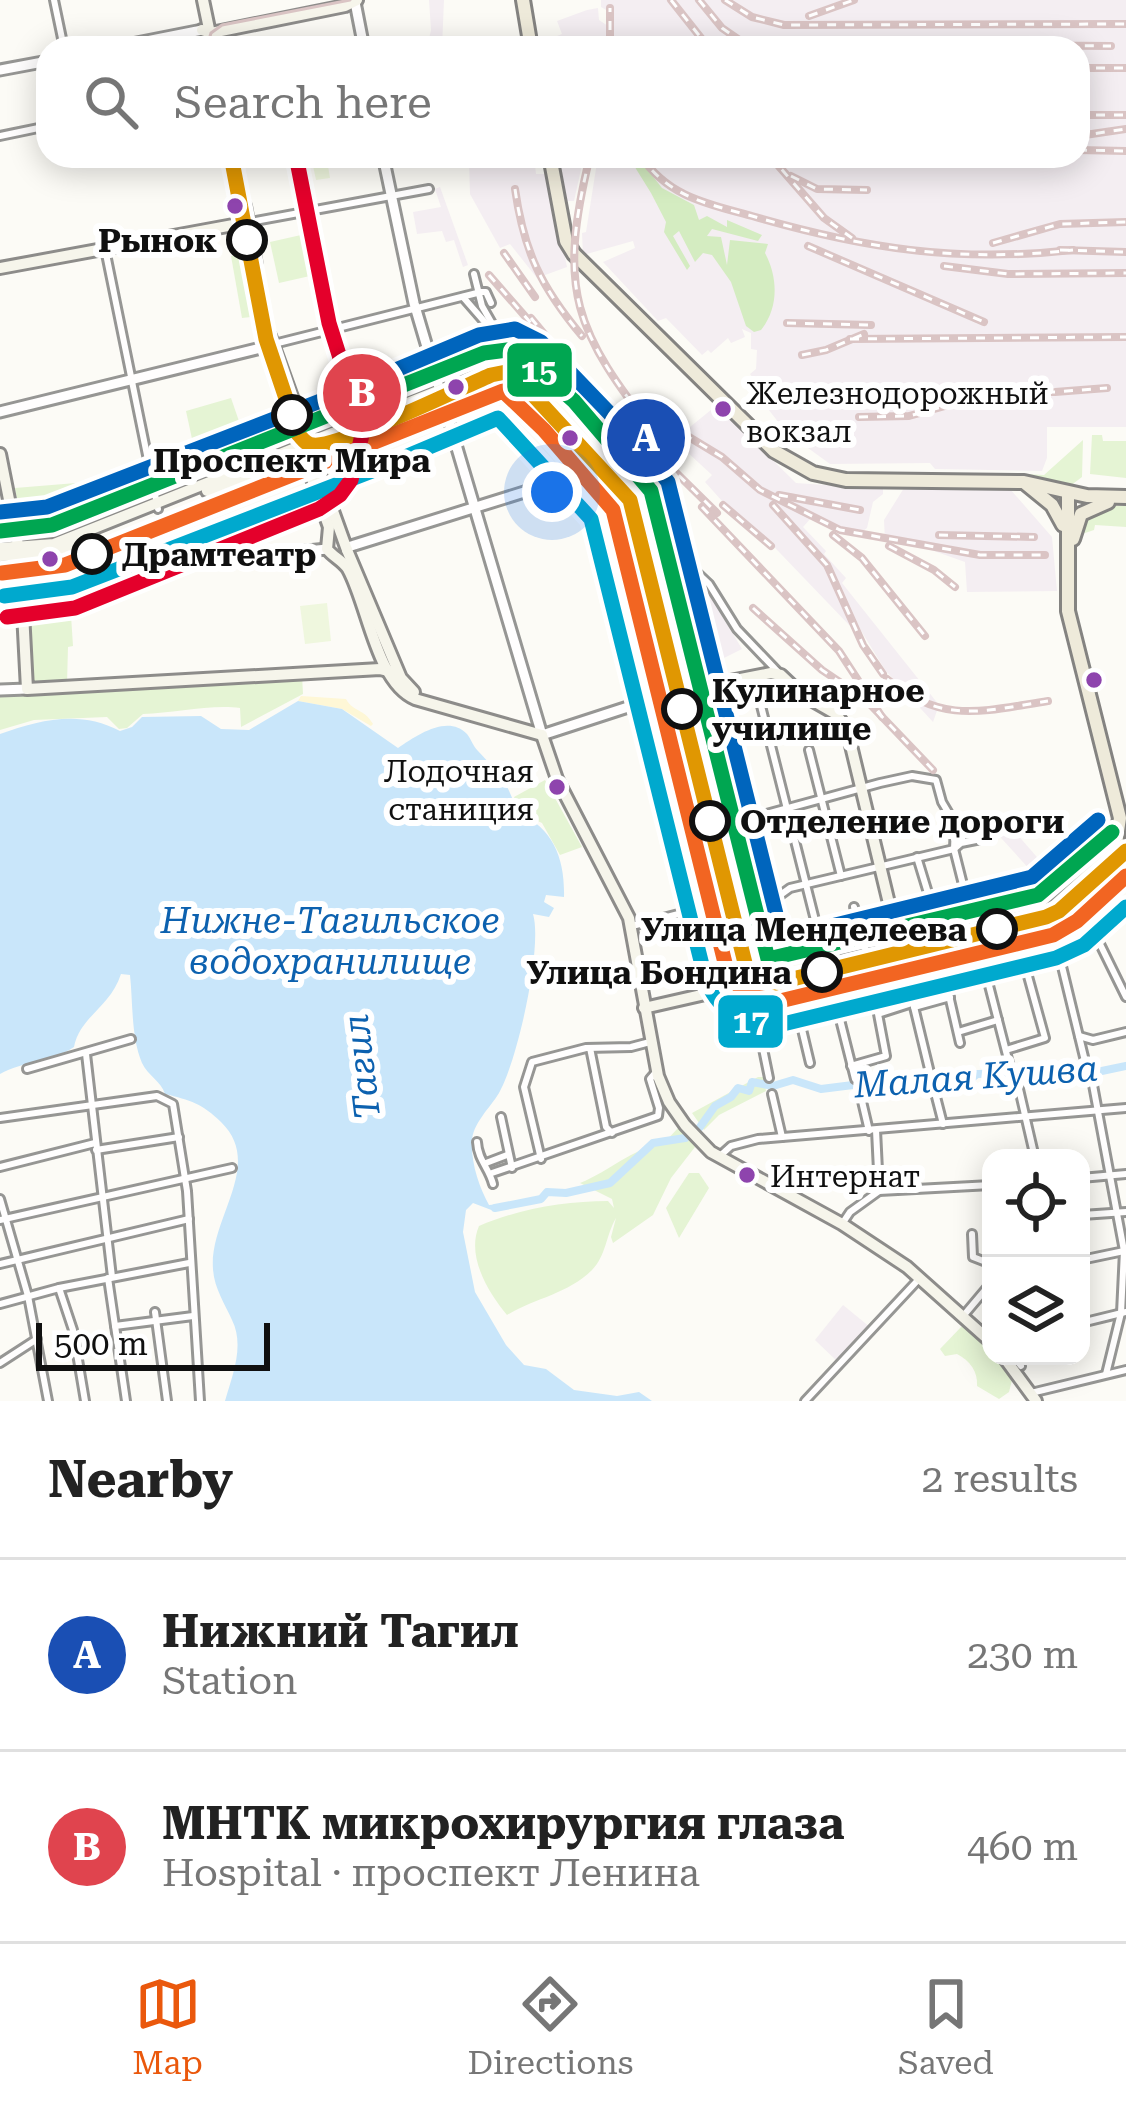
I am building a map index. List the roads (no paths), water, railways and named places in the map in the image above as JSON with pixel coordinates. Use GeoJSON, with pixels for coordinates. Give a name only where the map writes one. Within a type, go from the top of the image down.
{"type":"FeatureCollection","features":[{"type":"Feature","properties":{"kind":"main road"},"geometry":{"type":"LineString","coordinates":[[200,0],[211,36]]}},
{"type":"Feature","properties":{"kind":"main road"},"geometry":{"type":"LineString","coordinates":[[523,0],[529,36]]}},
{"type":"Feature","properties":{"kind":"main road"},"geometry":{"type":"LineString","coordinates":[[211,29],[353,1]]}},
{"type":"Feature","properties":{"kind":"main road"},"geometry":{"type":"LineString","coordinates":[[233,168],[268,346],[329,527],[330,549],[346,566],[399,680]]}},
{"type":"Feature","properties":{"kind":"main road"},"geometry":{"type":"LineString","coordinates":[[552,168],[566,241],[574,254],[782,457],[813,473],[846,480],[1024,482],[1108,502]]}},
{"type":"Feature","properties":{"kind":"main road"},"geometry":{"type":"LineString","coordinates":[[0,268],[244,223]]}},
{"type":"Feature","properties":{"kind":"main road"},"geometry":{"type":"LineString","coordinates":[[0,552],[54,544],[157,506],[440,395],[509,356]]}},
{"type":"Feature","properties":{"kind":"main road"},"geometry":{"type":"LineString","coordinates":[[488,371],[508,378],[572,447],[628,538],[679,691],[761,669],[781,675],[845,723],[899,948]]}},
{"type":"Feature","properties":{"kind":"main road"},"geometry":{"type":"LineString","coordinates":[[440,395],[508,378]]}},
{"type":"Feature","properties":{"kind":"main road"},"geometry":{"type":"LineString","coordinates":[[304,449],[399,680]]}},
{"type":"Feature","properties":{"kind":"main road"},"geometry":{"type":"LineString","coordinates":[[0,454],[19,551],[27,689],[399,680],[542,735],[554,772],[632,926],[657,1071],[678,1116],[720,1158],[842,1224],[921,1277],[982,1333]]}},
{"type":"Feature","properties":{"kind":"main road"},"geometry":{"type":"LineString","coordinates":[[1024,482],[1056,511],[1070,540]]}},
{"type":"Feature","properties":{"kind":"main road"},"geometry":{"type":"LineString","coordinates":[[1070,495],[1126,499]]}},
{"type":"Feature","properties":{"kind":"main road"},"geometry":{"type":"LineString","coordinates":[[644,1008],[773,984],[899,948],[1051,917],[1108,869],[1125,862],[1116,853],[1120,818],[1071,595],[1070,495]]}},
{"type":"Feature","properties":{"kind":"main road"},"geometry":{"type":"LineString","coordinates":[[1070,540],[1081,514],[1126,499]]}},
{"type":"Feature","properties":{"kind":"main road"},"geometry":{"type":"LineString","coordinates":[[330,549],[338,538],[347,547]]}},
{"type":"Feature","properties":{"kind":"main road"},"geometry":{"type":"LineString","coordinates":[[1083,656],[1126,806]]}},
{"type":"Feature","properties":{"kind":"main road"},"geometry":{"type":"LineString","coordinates":[[975,931],[1055,906],[1105,859],[1119,838]]}},
{"type":"Feature","properties":{"kind":"main road"},"geometry":{"type":"LineString","coordinates":[[1010,1365],[1034,1397]]}},
{"type":"Feature","properties":{"kind":"street"},"geometry":{"type":"LineString","coordinates":[[54,0],[62,36]]}},
{"type":"Feature","properties":{"kind":"street"},"geometry":{"type":"LineString","coordinates":[[353,1],[361,36]]}},
{"type":"Feature","properties":{"kind":"street"},"geometry":{"type":"LineString","coordinates":[[169,36],[211,29]]}},
{"type":"Feature","properties":{"kind":"street"},"geometry":{"type":"LineString","coordinates":[[0,70],[36,63]]}},
{"type":"Feature","properties":{"kind":"street"},"geometry":{"type":"LineString","coordinates":[[0,136],[36,128]]}},
{"type":"Feature","properties":{"kind":"street"},"geometry":{"type":"LineString","coordinates":[[385,168],[440,395],[542,735],[679,691],[706,791]]}},
{"type":"Feature","properties":{"kind":"street"},"geometry":{"type":"LineString","coordinates":[[244,223],[429,189]]}},
{"type":"Feature","properties":{"kind":"street"},"geometry":{"type":"LineString","coordinates":[[105,249],[157,506]]}},
{"type":"Feature","properties":{"kind":"street"},"geometry":{"type":"LineString","coordinates":[[474,274],[477,292],[515,363],[508,378]]}},
{"type":"Feature","properties":{"kind":"street"},"geometry":{"type":"LineString","coordinates":[[0,412],[477,292],[485,292],[491,303]]}},
{"type":"Feature","properties":{"kind":"street"},"geometry":{"type":"LineString","coordinates":[[462,296],[500,339]]}},
{"type":"Feature","properties":{"kind":"street"},"geometry":{"type":"LineString","coordinates":[[347,547],[585,473]]}},
{"type":"Feature","properties":{"kind":"street"},"geometry":{"type":"LineString","coordinates":[[0,596],[72,590],[88,574],[330,549]]}},
{"type":"Feature","properties":{"kind":"street"},"geometry":{"type":"LineString","coordinates":[[643,576],[688,566],[701,574],[761,669],[786,810],[855,1079]]}},
{"type":"Feature","properties":{"kind":"street"},"geometry":{"type":"LineString","coordinates":[[0,690],[27,689]]}},
{"type":"Feature","properties":{"kind":"street"},"geometry":{"type":"LineString","coordinates":[[809,750],[841,876]]}},
{"type":"Feature","properties":{"kind":"street"},"geometry":{"type":"LineString","coordinates":[[726,825],[917,776],[938,781],[942,802],[956,824],[954,849],[1010,1067]]}},
{"type":"Feature","properties":{"kind":"street"},"geometry":{"type":"LineString","coordinates":[[740,904],[981,839]]}},
{"type":"Feature","properties":{"kind":"street"},"geometry":{"type":"LineString","coordinates":[[917,857],[932,906],[967,898]]}},
{"type":"Feature","properties":{"kind":"street"},"geometry":{"type":"LineString","coordinates":[[632,926],[725,902]]}},
{"type":"Feature","properties":{"kind":"street"},"geometry":{"type":"LineString","coordinates":[[1070,905],[1096,936],[1126,998]]}},
{"type":"Feature","properties":{"kind":"street"},"geometry":{"type":"LineString","coordinates":[[854,907],[866,952]]}},
{"type":"Feature","properties":{"kind":"street"},"geometry":{"type":"LineString","coordinates":[[1051,917],[1084,1057]]}},
{"type":"Feature","properties":{"kind":"street"},"geometry":{"type":"LineString","coordinates":[[845,958],[899,948],[930,1073]]}},
{"type":"Feature","properties":{"kind":"street"},"geometry":{"type":"LineString","coordinates":[[987,978],[1026,969],[1045,1038],[1006,1049]]}},
{"type":"Feature","properties":{"kind":"street"},"geometry":{"type":"LineString","coordinates":[[945,978],[960,1043]]}},
{"type":"Feature","properties":{"kind":"street"},"geometry":{"type":"LineString","coordinates":[[750,986],[769,1078]]}},
{"type":"Feature","properties":{"kind":"street"},"geometry":{"type":"LineString","coordinates":[[851,1066],[888,1054],[878,1009],[950,997]]}},
{"type":"Feature","properties":{"kind":"street"},"geometry":{"type":"LineString","coordinates":[[760,1027],[799,1020],[810,1063]]}},
{"type":"Feature","properties":{"kind":"street"},"geometry":{"type":"LineString","coordinates":[[958,1032],[998,1020]]}},
{"type":"Feature","properties":{"kind":"street"},"geometry":{"type":"LineString","coordinates":[[1078,1036],[1093,1040],[1126,1032]]}},
{"type":"Feature","properties":{"kind":"street"},"geometry":{"type":"LineString","coordinates":[[27,1069],[131,1039]]}},
{"type":"Feature","properties":{"kind":"street"},"geometry":{"type":"LineString","coordinates":[[541,1159],[524,1087],[530,1065],[590,1048],[650,1042]]}},
{"type":"Feature","properties":{"kind":"street"},"geometry":{"type":"LineString","coordinates":[[590,1048],[606,1126],[612,1133]]}},
{"type":"Feature","properties":{"kind":"street"},"geometry":{"type":"LineString","coordinates":[[86,1054],[126,1401]]}},
{"type":"Feature","properties":{"kind":"street"},"geometry":{"type":"LineString","coordinates":[[492,1173],[659,1114],[650,1079],[657,1071]]}},
{"type":"Feature","properties":{"kind":"street"},"geometry":{"type":"LineString","coordinates":[[1013,1081],[1033,1149]]}},
{"type":"Feature","properties":{"kind":"street"},"geometry":{"type":"LineString","coordinates":[[1093,1085],[1122,1212],[1125,1251],[1123,1313],[1106,1374]]}},
{"type":"Feature","properties":{"kind":"street"},"geometry":{"type":"LineString","coordinates":[[934,1090],[943,1124]]}},
{"type":"Feature","properties":{"kind":"street"},"geometry":{"type":"LineString","coordinates":[[772,1094],[782,1138]]}},
{"type":"Feature","properties":{"kind":"street"},"geometry":{"type":"LineString","coordinates":[[0,1118],[157,1096],[173,1104],[189,1219],[200,1401]]}},
{"type":"Feature","properties":{"kind":"street"},"geometry":{"type":"LineString","coordinates":[[861,1097],[873,1131],[878,1191]]}},
{"type":"Feature","properties":{"kind":"street"},"geometry":{"type":"LineString","coordinates":[[720,1158],[731,1146],[782,1138],[1126,1108]]}},
{"type":"Feature","properties":{"kind":"street"},"geometry":{"type":"LineString","coordinates":[[501,1117],[512,1168]]}},
{"type":"Feature","properties":{"kind":"street"},"geometry":{"type":"LineString","coordinates":[[0,1167],[96,1146],[179,1137]]}},
{"type":"Feature","properties":{"kind":"street"},"geometry":{"type":"LineString","coordinates":[[478,1142],[479,1159],[486,1162],[493,1184]]}},
{"type":"Feature","properties":{"kind":"street"},"geometry":{"type":"LineString","coordinates":[[486,1162],[507,1155]]}},
{"type":"Feature","properties":{"kind":"street"},"geometry":{"type":"LineString","coordinates":[[4,1219],[232,1168]]}},
{"type":"Feature","properties":{"kind":"street"},"geometry":{"type":"LineString","coordinates":[[1090,1177],[1126,1174]]}},
{"type":"Feature","properties":{"kind":"street"},"geometry":{"type":"LineString","coordinates":[[842,1224],[878,1191],[982,1185]]}},
{"type":"Feature","properties":{"kind":"street"},"geometry":{"type":"LineString","coordinates":[[0,1199],[28,1296],[48,1401]]}},
{"type":"Feature","properties":{"kind":"street"},"geometry":{"type":"LineString","coordinates":[[1090,1214],[1122,1212]]}},
{"type":"Feature","properties":{"kind":"street"},"geometry":{"type":"LineString","coordinates":[[0,1264],[189,1219]]}},
{"type":"Feature","properties":{"kind":"street"},"geometry":{"type":"LineString","coordinates":[[971,1234],[973,1257],[982,1260]]}},
{"type":"Feature","properties":{"kind":"street"},"geometry":{"type":"LineString","coordinates":[[1090,1258],[1125,1251]]}},
{"type":"Feature","properties":{"kind":"street"},"geometry":{"type":"LineString","coordinates":[[0,1304],[189,1263]]}},
{"type":"Feature","properties":{"kind":"street"},"geometry":{"type":"LineString","coordinates":[[805,1401],[921,1277]]}},
{"type":"Feature","properties":{"kind":"street"},"geometry":{"type":"LineString","coordinates":[[59,1288],[73,1330],[86,1401]]}},
{"type":"Feature","properties":{"kind":"street"},"geometry":{"type":"LineString","coordinates":[[964,1316],[982,1294]]}},
{"type":"Feature","properties":{"kind":"street"},"geometry":{"type":"LineString","coordinates":[[1090,1321],[1123,1313]]}},
{"type":"Feature","properties":{"kind":"street"},"geometry":{"type":"LineString","coordinates":[[115,1326],[155,1316],[193,1316]]}},
{"type":"Feature","properties":{"kind":"street"},"geometry":{"type":"LineString","coordinates":[[155,1316],[167,1401]]}},
{"type":"Feature","properties":{"kind":"street"},"geometry":{"type":"LineString","coordinates":[[0,1363],[37,1339]]}},
{"type":"Feature","properties":{"kind":"street"},"geometry":{"type":"LineString","coordinates":[[1034,1397],[1126,1370]]}},
{"type":"Feature","properties":{"kind":"water","name":"Нижне-Тагильское водохранилище"},"geometry":{"type":"Polygon","coordinates":[[[298,701],[342,709],[398,748],[432,729],[459,728],[502,778],[518,813],[541,827],[555,847],[564,897],[546,895],[544,902],[554,908],[549,917],[533,914],[534,952],[520,1031],[506,1078],[478,1123],[472,1142],[476,1175],[489,1205],[514,1203],[494,1211],[473,1203],[466,1210],[463,1232],[475,1292],[506,1345],[524,1365],[546,1369],[574,1390],[617,1396],[639,1392],[652,1401],[225,1401],[237,1340],[218,1289],[214,1250],[238,1156],[221,1122],[196,1104],[165,1094],[145,1068],[134,1031],[130,975],[121,974],[82,1027],[74,1047],[0,1074],[0,734],[61,719],[91,720],[120,731],[142,717],[201,716],[221,729],[249,730],[298,701]]]}},
{"type":"Feature","properties":{"kind":"waterway","name":"Малая Кушва"},"geometry":{"type":"LineString","coordinates":[[700,1127],[715,1106],[738,1088],[749,1091],[752,1082],[773,1086],[793,1080],[821,1089],[877,1082],[904,1087],[942,1078],[968,1081],[977,1074],[1097,1072],[1126,1066]]}},
{"type":"Feature","properties":{"kind":"waterway","name":"Малая Кушва"},"geometry":{"type":"LineString","coordinates":[[495,1208],[541,1199],[547,1192],[566,1193],[610,1183],[653,1143],[685,1138]]}},
{"type":"Feature","properties":{"kind":"tram line"},"geometry":{"type":"LineString","coordinates":[[210,36],[222,25],[350,0]]}},
{"type":"Feature","properties":{"kind":"tram line"},"geometry":{"type":"LineString","coordinates":[[695,767],[698,758],[707,756],[723,772],[708,811]]}},
{"type":"Feature","properties":{"kind":"railway"},"geometry":{"type":"LineString","coordinates":[[671,0],[700,36]]}},
{"type":"Feature","properties":{"kind":"railway"},"geometry":{"type":"LineString","coordinates":[[699,0],[734,36]]}},
{"type":"Feature","properties":{"kind":"railway"},"geometry":{"type":"LineString","coordinates":[[725,0],[752,17],[784,25],[1126,24]]}},
{"type":"Feature","properties":{"kind":"railway"},"geometry":{"type":"LineString","coordinates":[[809,16],[854,0]]}},
{"type":"Feature","properties":{"kind":"railway"},"geometry":{"type":"LineString","coordinates":[[610,8],[610,36]]}},
{"type":"Feature","properties":{"kind":"railway"},"geometry":{"type":"LineString","coordinates":[[1090,46],[1111,46]]}},
{"type":"Feature","properties":{"kind":"railway"},"geometry":{"type":"LineString","coordinates":[[1090,68],[1126,68]]}},
{"type":"Feature","properties":{"kind":"railway"},"geometry":{"type":"LineString","coordinates":[[1090,115],[1126,115]]}},
{"type":"Feature","properties":{"kind":"railway"},"geometry":{"type":"LineString","coordinates":[[1090,134],[1126,129]]}},
{"type":"Feature","properties":{"kind":"railway"},"geometry":{"type":"LineString","coordinates":[[1090,150],[1126,151]]}},
{"type":"Feature","properties":{"kind":"railway"},"geometry":{"type":"LineString","coordinates":[[587,168],[575,242],[580,307],[607,367],[658,437]]}},
{"type":"Feature","properties":{"kind":"railway"},"geometry":{"type":"LineString","coordinates":[[650,168],[690,197],[832,237],[949,253],[1073,250]]}},
{"type":"Feature","properties":{"kind":"railway"},"geometry":{"type":"LineString","coordinates":[[780,168],[824,218],[852,238]]}},
{"type":"Feature","properties":{"kind":"railway"},"geometry":{"type":"LineString","coordinates":[[791,176],[817,189],[867,190]]}},
{"type":"Feature","properties":{"kind":"railway"},"geometry":{"type":"LineString","coordinates":[[515,189],[536,268],[582,336]]}},
{"type":"Feature","properties":{"kind":"railway"},"geometry":{"type":"LineString","coordinates":[[993,243],[1060,224],[1126,222]]}},
{"type":"Feature","properties":{"kind":"railway"},"geometry":{"type":"LineString","coordinates":[[808,246],[984,322]]}},
{"type":"Feature","properties":{"kind":"railway"},"geometry":{"type":"LineString","coordinates":[[1060,250],[1126,252]]}},
{"type":"Feature","properties":{"kind":"railway"},"geometry":{"type":"LineString","coordinates":[[504,253],[535,297]]}},
{"type":"Feature","properties":{"kind":"railway"},"geometry":{"type":"LineString","coordinates":[[944,266],[1008,274],[1126,273]]}},
{"type":"Feature","properties":{"kind":"railway"},"geometry":{"type":"LineString","coordinates":[[489,275],[537,330]]}},
{"type":"Feature","properties":{"kind":"railway"},"geometry":{"type":"LineString","coordinates":[[531,318],[584,382],[717,513]]}},
{"type":"Feature","properties":{"kind":"railway"},"geometry":{"type":"LineString","coordinates":[[787,323],[871,325]]}},
{"type":"Feature","properties":{"kind":"railway"},"geometry":{"type":"LineString","coordinates":[[802,355],[864,334]]}},
{"type":"Feature","properties":{"kind":"railway"},"geometry":{"type":"LineString","coordinates":[[850,339],[1126,337]]}},
{"type":"Feature","properties":{"kind":"railway"},"geometry":{"type":"LineString","coordinates":[[902,393],[1107,388]]}},
{"type":"Feature","properties":{"kind":"railway"},"geometry":{"type":"LineString","coordinates":[[859,417],[909,416],[956,403]]}},
{"type":"Feature","properties":{"kind":"railway"},"geometry":{"type":"LineString","coordinates":[[684,434],[722,457],[760,490],[840,530],[980,555],[1045,555]]}},
{"type":"Feature","properties":{"kind":"railway"},"geometry":{"type":"LineString","coordinates":[[779,495],[860,510]]}},
{"type":"Feature","properties":{"kind":"railway"},"geometry":{"type":"LineString","coordinates":[[723,505],[771,546]]}},
{"type":"Feature","properties":{"kind":"railway"},"geometry":{"type":"LineString","coordinates":[[773,505],[827,565],[863,645],[883,674]]}},
{"type":"Feature","properties":{"kind":"railway"},"geometry":{"type":"LineString","coordinates":[[702,507],[839,651],[882,717]]}},
{"type":"Feature","properties":{"kind":"railway"},"geometry":{"type":"LineString","coordinates":[[833,535],[862,558],[925,636]]}},
{"type":"Feature","properties":{"kind":"railway"},"geometry":{"type":"LineString","coordinates":[[939,535],[1034,537]]}},
{"type":"Feature","properties":{"kind":"railway"},"geometry":{"type":"LineString","coordinates":[[889,546],[955,587]]}},
{"type":"Feature","properties":{"kind":"railway"},"geometry":{"type":"LineString","coordinates":[[753,608],[822,670],[865,699],[933,770]]}},
{"type":"Feature","properties":{"kind":"railway"},"geometry":{"type":"LineString","coordinates":[[887,679],[907,694],[945,709],[983,711],[1048,701]]}},
{"type":"Feature","properties":{"kind":"place","name":"Рынок"},"geometry":{"type":"Point","coordinates":[247,240]}},
{"type":"Feature","properties":{"kind":"place","name":"МНТК микрохирургия глаза"},"geometry":{"type":"Point","coordinates":[362,393]}},
{"type":"Feature","properties":{"kind":"place","name":"Железнодорожный вокзал"},"geometry":{"type":"Point","coordinates":[723,409]}},
{"type":"Feature","properties":{"kind":"place","name":"Проспект Мира"},"geometry":{"type":"Point","coordinates":[292,415]}},
{"type":"Feature","properties":{"kind":"place","name":"Нижний Тагил"},"geometry":{"type":"Point","coordinates":[646,438]}},
{"type":"Feature","properties":{"kind":"place","name":"Драмтеатр"},"geometry":{"type":"Point","coordinates":[92,554]}},
{"type":"Feature","properties":{"kind":"place","name":"Кулинарное училище"},"geometry":{"type":"Point","coordinates":[682,709]}},
{"type":"Feature","properties":{"kind":"place","name":"Лодочная станиция"},"geometry":{"type":"Point","coordinates":[557,787]}},
{"type":"Feature","properties":{"kind":"place","name":"Отделение дороги"},"geometry":{"type":"Point","coordinates":[710,821]}},
{"type":"Feature","properties":{"kind":"place","name":"Улица Менделеева"},"geometry":{"type":"Point","coordinates":[997,929]}},
{"type":"Feature","properties":{"kind":"place","name":"Улица Бондина"},"geometry":{"type":"Point","coordinates":[822,972]}},
{"type":"Feature","properties":{"kind":"place","name":"Интернат"},"geometry":{"type":"Point","coordinates":[747,1175]}},
{"type":"Feature","properties":{"kind":"water label","name":"Тагил"},"geometry":{"type":"Point","coordinates":[361,1067]}}]}
